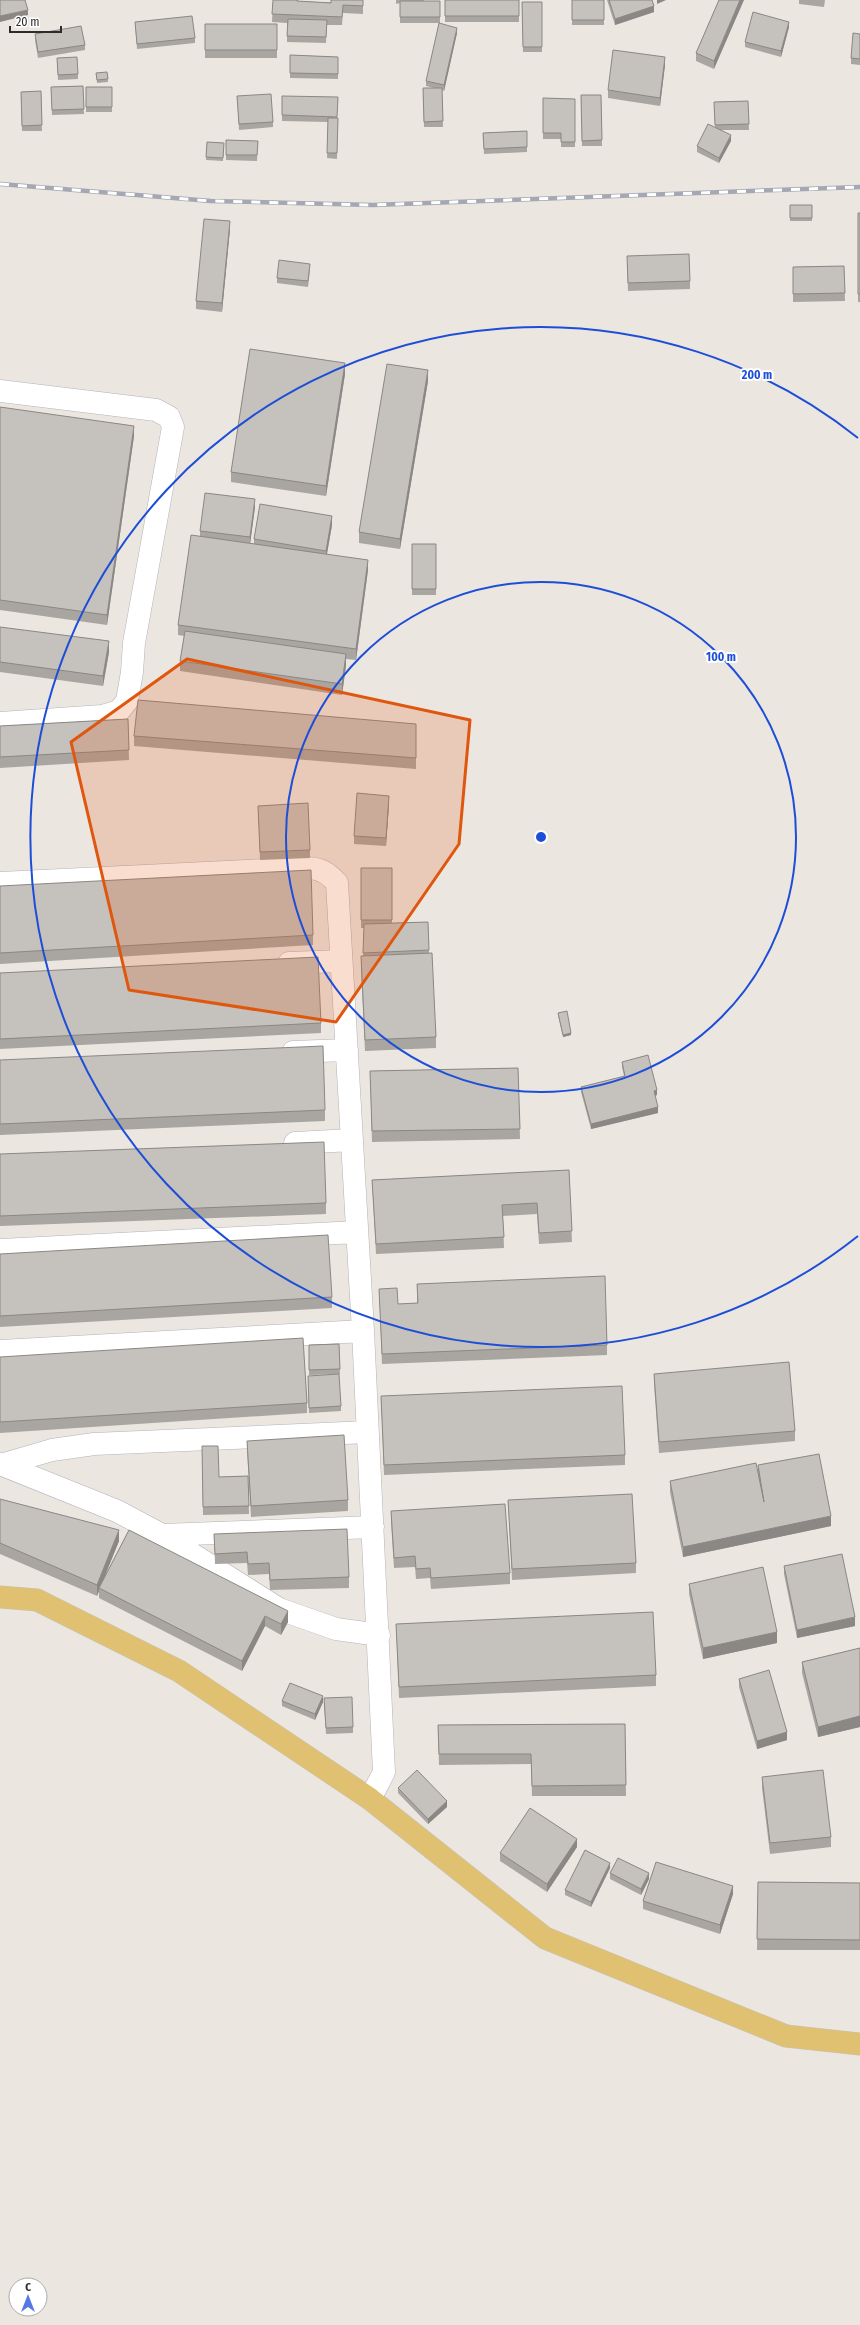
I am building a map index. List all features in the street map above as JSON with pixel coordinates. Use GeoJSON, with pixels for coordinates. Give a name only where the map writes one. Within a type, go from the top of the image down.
{"type":"FeatureCollection","features":[{"type":"Feature","properties":{"kind":"main road"},"geometry":{"type":"LineString","coordinates":[[0,1597],[37,1600],[179,1671],[370,1799],[545,1938],[786,2036],[860,2044]]}},
{"type":"Feature","properties":{"kind":"lane"},"geometry":{"type":"LineString","coordinates":[[0,391],[156,410],[168,417],[173,427],[134,643],[132,672],[127,701],[119,711],[102,716],[0,723]]}},
{"type":"Feature","properties":{"kind":"lane"},"geometry":{"type":"LineString","coordinates":[[0,883],[318,868],[328,872],[337,883],[363,1331],[379,1635],[384,1772],[370,1799]]}},
{"type":"Feature","properties":{"kind":"lane"},"geometry":{"type":"LineString","coordinates":[[270,964],[342,961]]}},
{"type":"Feature","properties":{"kind":"lane"},"geometry":{"type":"LineString","coordinates":[[276,1053],[347,1050]]}},
{"type":"Feature","properties":{"kind":"lane"},"geometry":{"type":"LineString","coordinates":[[274,1144],[352,1140]]}},
{"type":"Feature","properties":{"kind":"lane"},"geometry":{"type":"LineString","coordinates":[[0,1250],[357,1232]]}},
{"type":"Feature","properties":{"kind":"lane"},"geometry":{"type":"LineString","coordinates":[[0,1351],[363,1331]]}},
{"type":"Feature","properties":{"kind":"lane"},"geometry":{"type":"LineString","coordinates":[[2,1464],[52,1450],[94,1444],[368,1432]]}},
{"type":"Feature","properties":{"kind":"lane"},"geometry":{"type":"LineString","coordinates":[[2,1464],[117,1511],[162,1536],[279,1609],[336,1629],[379,1635]]}},
{"type":"Feature","properties":{"kind":"lane"},"geometry":{"type":"LineString","coordinates":[[162,1536],[373,1527]]}},
{"type":"Feature","properties":{"kind":"highlighted area"},"geometry":{"type":"Polygon","coordinates":[[[187,659],[470,720],[459,844],[336,1022],[129,990],[71,742],[187,659]]]}},
{"type":"Feature","properties":{"kind":"building"},"geometry":{"type":"Polygon","coordinates":[[[0,0],[25,0],[28,10],[0,16],[0,0]]]}},
{"type":"Feature","properties":{"kind":"building"},"geometry":{"type":"Polygon","coordinates":[[[273,0],[297,0],[331,3],[331,0],[363,0],[363,6],[343,5],[342,17],[272,14],[273,0]]]}},
{"type":"Feature","properties":{"kind":"building"},"geometry":{"type":"Polygon","coordinates":[[[445,0],[519,0],[519,16],[445,16],[445,0]]]}},
{"type":"Feature","properties":{"kind":"building"},"geometry":{"type":"Polygon","coordinates":[[[572,0],[604,0],[604,20],[572,20],[572,0]]]}},
{"type":"Feature","properties":{"kind":"building"},"geometry":{"type":"Polygon","coordinates":[[[609,0],[652,0],[654,6],[615,19],[609,0]]]}},
{"type":"Feature","properties":{"kind":"building"},"geometry":{"type":"Polygon","coordinates":[[[719,0],[740,0],[714,61],[696,53],[719,0]]]}},
{"type":"Feature","properties":{"kind":"building"},"geometry":{"type":"Polygon","coordinates":[[[400,1],[440,1],[440,17],[400,17],[400,1]]]}},
{"type":"Feature","properties":{"kind":"building"},"geometry":{"type":"Polygon","coordinates":[[[522,2],[542,2],[542,47],[523,47],[522,2]]]}},
{"type":"Feature","properties":{"kind":"building"},"geometry":{"type":"Polygon","coordinates":[[[753,12],[789,22],[781,51],[745,42],[753,12]]]}},
{"type":"Feature","properties":{"kind":"building"},"geometry":{"type":"Polygon","coordinates":[[[192,16],[195,38],[137,44],[135,22],[192,16]]]}},
{"type":"Feature","properties":{"kind":"building"},"geometry":{"type":"Polygon","coordinates":[[[288,19],[327,20],[326,37],[287,36],[288,19]]]}},
{"type":"Feature","properties":{"kind":"building"},"geometry":{"type":"Polygon","coordinates":[[[439,23],[457,28],[444,85],[426,81],[439,23]]]}},
{"type":"Feature","properties":{"kind":"building"},"geometry":{"type":"Polygon","coordinates":[[[205,24],[277,24],[277,50],[205,50],[205,24]]]}},
{"type":"Feature","properties":{"kind":"building"},"geometry":{"type":"Polygon","coordinates":[[[81,26],[85,45],[38,52],[35,34],[81,26]]]}},
{"type":"Feature","properties":{"kind":"building"},"geometry":{"type":"Polygon","coordinates":[[[853,33],[860,34],[860,59],[851,58],[853,33]]]}},
{"type":"Feature","properties":{"kind":"building"},"geometry":{"type":"Polygon","coordinates":[[[613,50],[665,57],[660,98],[608,90],[613,50]]]}},
{"type":"Feature","properties":{"kind":"building"},"geometry":{"type":"Polygon","coordinates":[[[290,55],[338,57],[338,74],[290,73],[290,55]]]}},
{"type":"Feature","properties":{"kind":"building"},"geometry":{"type":"Polygon","coordinates":[[[77,57],[78,74],[58,75],[57,58],[77,57]]]}},
{"type":"Feature","properties":{"kind":"building"},"geometry":{"type":"Polygon","coordinates":[[[107,72],[108,79],[97,80],[96,73],[107,72]]]}},
{"type":"Feature","properties":{"kind":"building"},"geometry":{"type":"Polygon","coordinates":[[[83,86],[84,109],[52,110],[51,87],[83,86]]]}},
{"type":"Feature","properties":{"kind":"building"},"geometry":{"type":"Polygon","coordinates":[[[86,87],[112,87],[112,107],[86,107],[86,87]]]}},
{"type":"Feature","properties":{"kind":"building"},"geometry":{"type":"Polygon","coordinates":[[[423,88],[442,88],[443,121],[424,122],[423,88]]]}},
{"type":"Feature","properties":{"kind":"building"},"geometry":{"type":"Polygon","coordinates":[[[41,91],[42,125],[22,126],[21,92],[41,91]]]}},
{"type":"Feature","properties":{"kind":"building"},"geometry":{"type":"Polygon","coordinates":[[[271,94],[273,122],[239,124],[237,96],[271,94]]]}},
{"type":"Feature","properties":{"kind":"building"},"geometry":{"type":"Polygon","coordinates":[[[581,95],[601,95],[602,140],[582,141],[581,95]]]}},
{"type":"Feature","properties":{"kind":"building"},"geometry":{"type":"Polygon","coordinates":[[[282,96],[338,97],[337,117],[282,115],[282,96]]]}},
{"type":"Feature","properties":{"kind":"building"},"geometry":{"type":"Polygon","coordinates":[[[543,98],[575,99],[575,142],[561,142],[561,133],[543,133],[543,98]]]}},
{"type":"Feature","properties":{"kind":"building"},"geometry":{"type":"Polygon","coordinates":[[[748,101],[749,124],[715,125],[714,102],[748,101]]]}},
{"type":"Feature","properties":{"kind":"building"},"geometry":{"type":"Polygon","coordinates":[[[328,118],[338,118],[337,153],[327,153],[328,118]]]}},
{"type":"Feature","properties":{"kind":"building"},"geometry":{"type":"Polygon","coordinates":[[[708,124],[731,135],[719,158],[697,146],[708,124]]]}},
{"type":"Feature","properties":{"kind":"building"},"geometry":{"type":"Polygon","coordinates":[[[527,131],[527,147],[484,149],[483,133],[527,131]]]}},
{"type":"Feature","properties":{"kind":"building"},"geometry":{"type":"Polygon","coordinates":[[[226,140],[258,141],[257,155],[226,155],[226,140]]]}},
{"type":"Feature","properties":{"kind":"building"},"geometry":{"type":"Polygon","coordinates":[[[207,142],[224,143],[223,158],[206,157],[207,142]]]}},
{"type":"Feature","properties":{"kind":"building"},"geometry":{"type":"Polygon","coordinates":[[[790,205],[812,205],[812,218],[790,218],[790,205]]]}},
{"type":"Feature","properties":{"kind":"building"},"geometry":{"type":"Polygon","coordinates":[[[858,213],[860,213],[860,294],[858,294],[858,213]]]}},
{"type":"Feature","properties":{"kind":"building"},"geometry":{"type":"Polygon","coordinates":[[[204,219],[230,221],[222,303],[196,301],[204,219]]]}},
{"type":"Feature","properties":{"kind":"building"},"geometry":{"type":"Polygon","coordinates":[[[689,254],[690,281],[628,283],[627,256],[689,254]]]}},
{"type":"Feature","properties":{"kind":"building"},"geometry":{"type":"Polygon","coordinates":[[[279,260],[310,264],[308,281],[277,278],[279,260]]]}},
{"type":"Feature","properties":{"kind":"building"},"geometry":{"type":"Polygon","coordinates":[[[844,266],[845,293],[793,294],[793,267],[844,266]]]}},
{"type":"Feature","properties":{"kind":"building"},"geometry":{"type":"Polygon","coordinates":[[[250,349],[345,363],[326,486],[231,472],[250,349]]]}},
{"type":"Feature","properties":{"kind":"building"},"geometry":{"type":"Polygon","coordinates":[[[387,364],[428,370],[400,539],[359,532],[387,364]]]}},
{"type":"Feature","properties":{"kind":"building"},"geometry":{"type":"Polygon","coordinates":[[[0,407],[134,426],[107,615],[0,600],[0,407]]]}},
{"type":"Feature","properties":{"kind":"building"},"geometry":{"type":"Polygon","coordinates":[[[205,493],[255,499],[250,537],[200,531],[205,493]]]}},
{"type":"Feature","properties":{"kind":"building"},"geometry":{"type":"Polygon","coordinates":[[[260,504],[332,516],[326,551],[254,539],[260,504]]]}},
{"type":"Feature","properties":{"kind":"building"},"geometry":{"type":"Polygon","coordinates":[[[191,535],[368,560],[356,649],[178,625],[191,535]]]}},
{"type":"Feature","properties":{"kind":"building"},"geometry":{"type":"Polygon","coordinates":[[[412,544],[436,544],[436,589],[412,589],[412,544]]]}},
{"type":"Feature","properties":{"kind":"building"},"geometry":{"type":"Polygon","coordinates":[[[0,627],[109,641],[103,676],[0,662],[0,627]]]}},
{"type":"Feature","properties":{"kind":"building"},"geometry":{"type":"Polygon","coordinates":[[[185,631],[346,654],[342,684],[180,661],[185,631]]]}},
{"type":"Feature","properties":{"kind":"building"},"geometry":{"type":"Polygon","coordinates":[[[138,700],[416,724],[416,758],[134,736],[138,700]]]}},
{"type":"Feature","properties":{"kind":"building"},"geometry":{"type":"Polygon","coordinates":[[[128,719],[129,750],[0,757],[0,726],[128,719]]]}},
{"type":"Feature","properties":{"kind":"building"},"geometry":{"type":"Polygon","coordinates":[[[357,793],[389,796],[386,838],[354,836],[357,793]]]}},
{"type":"Feature","properties":{"kind":"building"},"geometry":{"type":"Polygon","coordinates":[[[308,803],[310,850],[260,852],[258,806],[308,803]]]}},
{"type":"Feature","properties":{"kind":"building"},"geometry":{"type":"Polygon","coordinates":[[[361,868],[392,868],[392,920],[361,920],[361,868]]]}},
{"type":"Feature","properties":{"kind":"building"},"geometry":{"type":"Polygon","coordinates":[[[311,870],[313,935],[0,953],[0,886],[311,870]]]}},
{"type":"Feature","properties":{"kind":"building"},"geometry":{"type":"Polygon","coordinates":[[[428,922],[429,950],[363,953],[364,924],[428,922]]]}},
{"type":"Feature","properties":{"kind":"building"},"geometry":{"type":"Polygon","coordinates":[[[432,953],[436,1037],[365,1040],[361,956],[432,953]]]}},
{"type":"Feature","properties":{"kind":"building"},"geometry":{"type":"Polygon","coordinates":[[[318,957],[321,1023],[0,1039],[0,973],[318,957]]]}},
{"type":"Feature","properties":{"kind":"building"},"geometry":{"type":"Polygon","coordinates":[[[567,1011],[571,1033],[563,1035],[558,1013],[567,1011]]]}},
{"type":"Feature","properties":{"kind":"building"},"geometry":{"type":"Polygon","coordinates":[[[323,1046],[325,1110],[0,1124],[0,1060],[323,1046]]]}},
{"type":"Feature","properties":{"kind":"building"},"geometry":{"type":"Polygon","coordinates":[[[648,1055],[657,1090],[654,1091],[658,1107],[591,1124],[581,1087],[625,1076],[622,1062],[648,1055]]]}},
{"type":"Feature","properties":{"kind":"building"},"geometry":{"type":"Polygon","coordinates":[[[518,1068],[520,1129],[372,1131],[370,1071],[518,1068]]]}},
{"type":"Feature","properties":{"kind":"building"},"geometry":{"type":"Polygon","coordinates":[[[324,1142],[326,1203],[0,1216],[0,1154],[324,1142]]]}},
{"type":"Feature","properties":{"kind":"building"},"geometry":{"type":"Polygon","coordinates":[[[569,1170],[572,1231],[539,1233],[537,1203],[502,1205],[504,1237],[376,1244],[372,1180],[569,1170]]]}},
{"type":"Feature","properties":{"kind":"building"},"geometry":{"type":"Polygon","coordinates":[[[328,1235],[332,1297],[0,1316],[0,1254],[328,1235]]]}},
{"type":"Feature","properties":{"kind":"building"},"geometry":{"type":"Polygon","coordinates":[[[605,1276],[607,1345],[382,1354],[379,1289],[397,1288],[398,1304],[418,1303],[417,1284],[605,1276]]]}},
{"type":"Feature","properties":{"kind":"building"},"geometry":{"type":"Polygon","coordinates":[[[303,1338],[307,1403],[0,1422],[0,1357],[303,1338]]]}},
{"type":"Feature","properties":{"kind":"building"},"geometry":{"type":"Polygon","coordinates":[[[339,1344],[340,1369],[309,1370],[309,1345],[339,1344]]]}},
{"type":"Feature","properties":{"kind":"building"},"geometry":{"type":"Polygon","coordinates":[[[789,1362],[795,1431],[659,1442],[654,1374],[789,1362]]]}},
{"type":"Feature","properties":{"kind":"building"},"geometry":{"type":"Polygon","coordinates":[[[339,1374],[341,1406],[309,1408],[308,1376],[339,1374]]]}},
{"type":"Feature","properties":{"kind":"building"},"geometry":{"type":"Polygon","coordinates":[[[622,1386],[625,1455],[384,1465],[381,1396],[622,1386]]]}},
{"type":"Feature","properties":{"kind":"building"},"geometry":{"type":"Polygon","coordinates":[[[344,1435],[348,1500],[251,1506],[247,1441],[344,1435]]]}},
{"type":"Feature","properties":{"kind":"building"},"geometry":{"type":"Polygon","coordinates":[[[202,1446],[218,1446],[219,1477],[248,1476],[249,1506],[203,1507],[202,1446]]]}},
{"type":"Feature","properties":{"kind":"building"},"geometry":{"type":"Polygon","coordinates":[[[819,1454],[831,1516],[683,1547],[670,1481],[756,1463],[764,1502],[758,1465],[819,1454]]]}},
{"type":"Feature","properties":{"kind":"building"},"geometry":{"type":"Polygon","coordinates":[[[632,1494],[636,1563],[512,1569],[508,1500],[632,1494]]]}},
{"type":"Feature","properties":{"kind":"building"},"geometry":{"type":"Polygon","coordinates":[[[0,1499],[119,1530],[97,1585],[0,1543],[0,1499]]]}},
{"type":"Feature","properties":{"kind":"building"},"geometry":{"type":"Polygon","coordinates":[[[505,1504],[510,1573],[431,1578],[430,1568],[416,1569],[415,1556],[394,1558],[391,1511],[505,1504]]]}},
{"type":"Feature","properties":{"kind":"building"},"geometry":{"type":"Polygon","coordinates":[[[347,1529],[349,1577],[270,1580],[269,1563],[248,1564],[247,1552],[215,1554],[214,1534],[347,1529]]]}},
{"type":"Feature","properties":{"kind":"building"},"geometry":{"type":"Polygon","coordinates":[[[129,1530],[288,1611],[281,1624],[265,1616],[242,1661],[99,1588],[129,1530]]]}},
{"type":"Feature","properties":{"kind":"building"},"geometry":{"type":"Polygon","coordinates":[[[842,1554],[855,1617],[797,1630],[784,1566],[842,1554]]]}},
{"type":"Feature","properties":{"kind":"building"},"geometry":{"type":"Polygon","coordinates":[[[763,1567],[777,1632],[703,1648],[689,1584],[763,1567]]]}},
{"type":"Feature","properties":{"kind":"building"},"geometry":{"type":"Polygon","coordinates":[[[653,1612],[656,1675],[399,1687],[396,1624],[653,1612]]]}},
{"type":"Feature","properties":{"kind":"building"},"geometry":{"type":"Polygon","coordinates":[[[860,1648],[860,1716],[818,1727],[802,1662],[860,1648]]]}},
{"type":"Feature","properties":{"kind":"building"},"geometry":{"type":"Polygon","coordinates":[[[769,1670],[787,1732],[757,1741],[739,1679],[769,1670]]]}},
{"type":"Feature","properties":{"kind":"building"},"geometry":{"type":"Polygon","coordinates":[[[290,1683],[323,1696],[315,1714],[282,1701],[290,1683]]]}},
{"type":"Feature","properties":{"kind":"building"},"geometry":{"type":"Polygon","coordinates":[[[352,1697],[353,1727],[326,1728],[324,1698],[352,1697]]]}},
{"type":"Feature","properties":{"kind":"building"},"geometry":{"type":"Polygon","coordinates":[[[625,1724],[626,1785],[532,1786],[531,1754],[439,1754],[438,1725],[625,1724]]]}},
{"type":"Feature","properties":{"kind":"building"},"geometry":{"type":"Polygon","coordinates":[[[417,1770],[447,1801],[428,1819],[398,1788],[417,1770]]]}},
{"type":"Feature","properties":{"kind":"building"},"geometry":{"type":"Polygon","coordinates":[[[823,1770],[831,1837],[770,1843],[762,1777],[823,1770]]]}},
{"type":"Feature","properties":{"kind":"building"},"geometry":{"type":"Polygon","coordinates":[[[530,1808],[577,1839],[547,1884],[500,1853],[530,1808]]]}},
{"type":"Feature","properties":{"kind":"building"},"geometry":{"type":"Polygon","coordinates":[[[585,1850],[610,1863],[591,1902],[565,1890],[585,1850]]]}},
{"type":"Feature","properties":{"kind":"building"},"geometry":{"type":"Polygon","coordinates":[[[618,1858],[649,1873],[641,1889],[610,1873],[618,1858]]]}},
{"type":"Feature","properties":{"kind":"building"},"geometry":{"type":"Polygon","coordinates":[[[656,1862],[733,1886],[720,1925],[643,1901],[656,1862]]]}},
{"type":"Feature","properties":{"kind":"building"},"geometry":{"type":"Polygon","coordinates":[[[758,1882],[860,1883],[860,1940],[757,1939],[758,1882]]]}},
{"type":"Feature","properties":{"kind":"railway"},"geometry":{"type":"LineString","coordinates":[[0,184],[211,201],[373,205],[860,187]]}}]}
